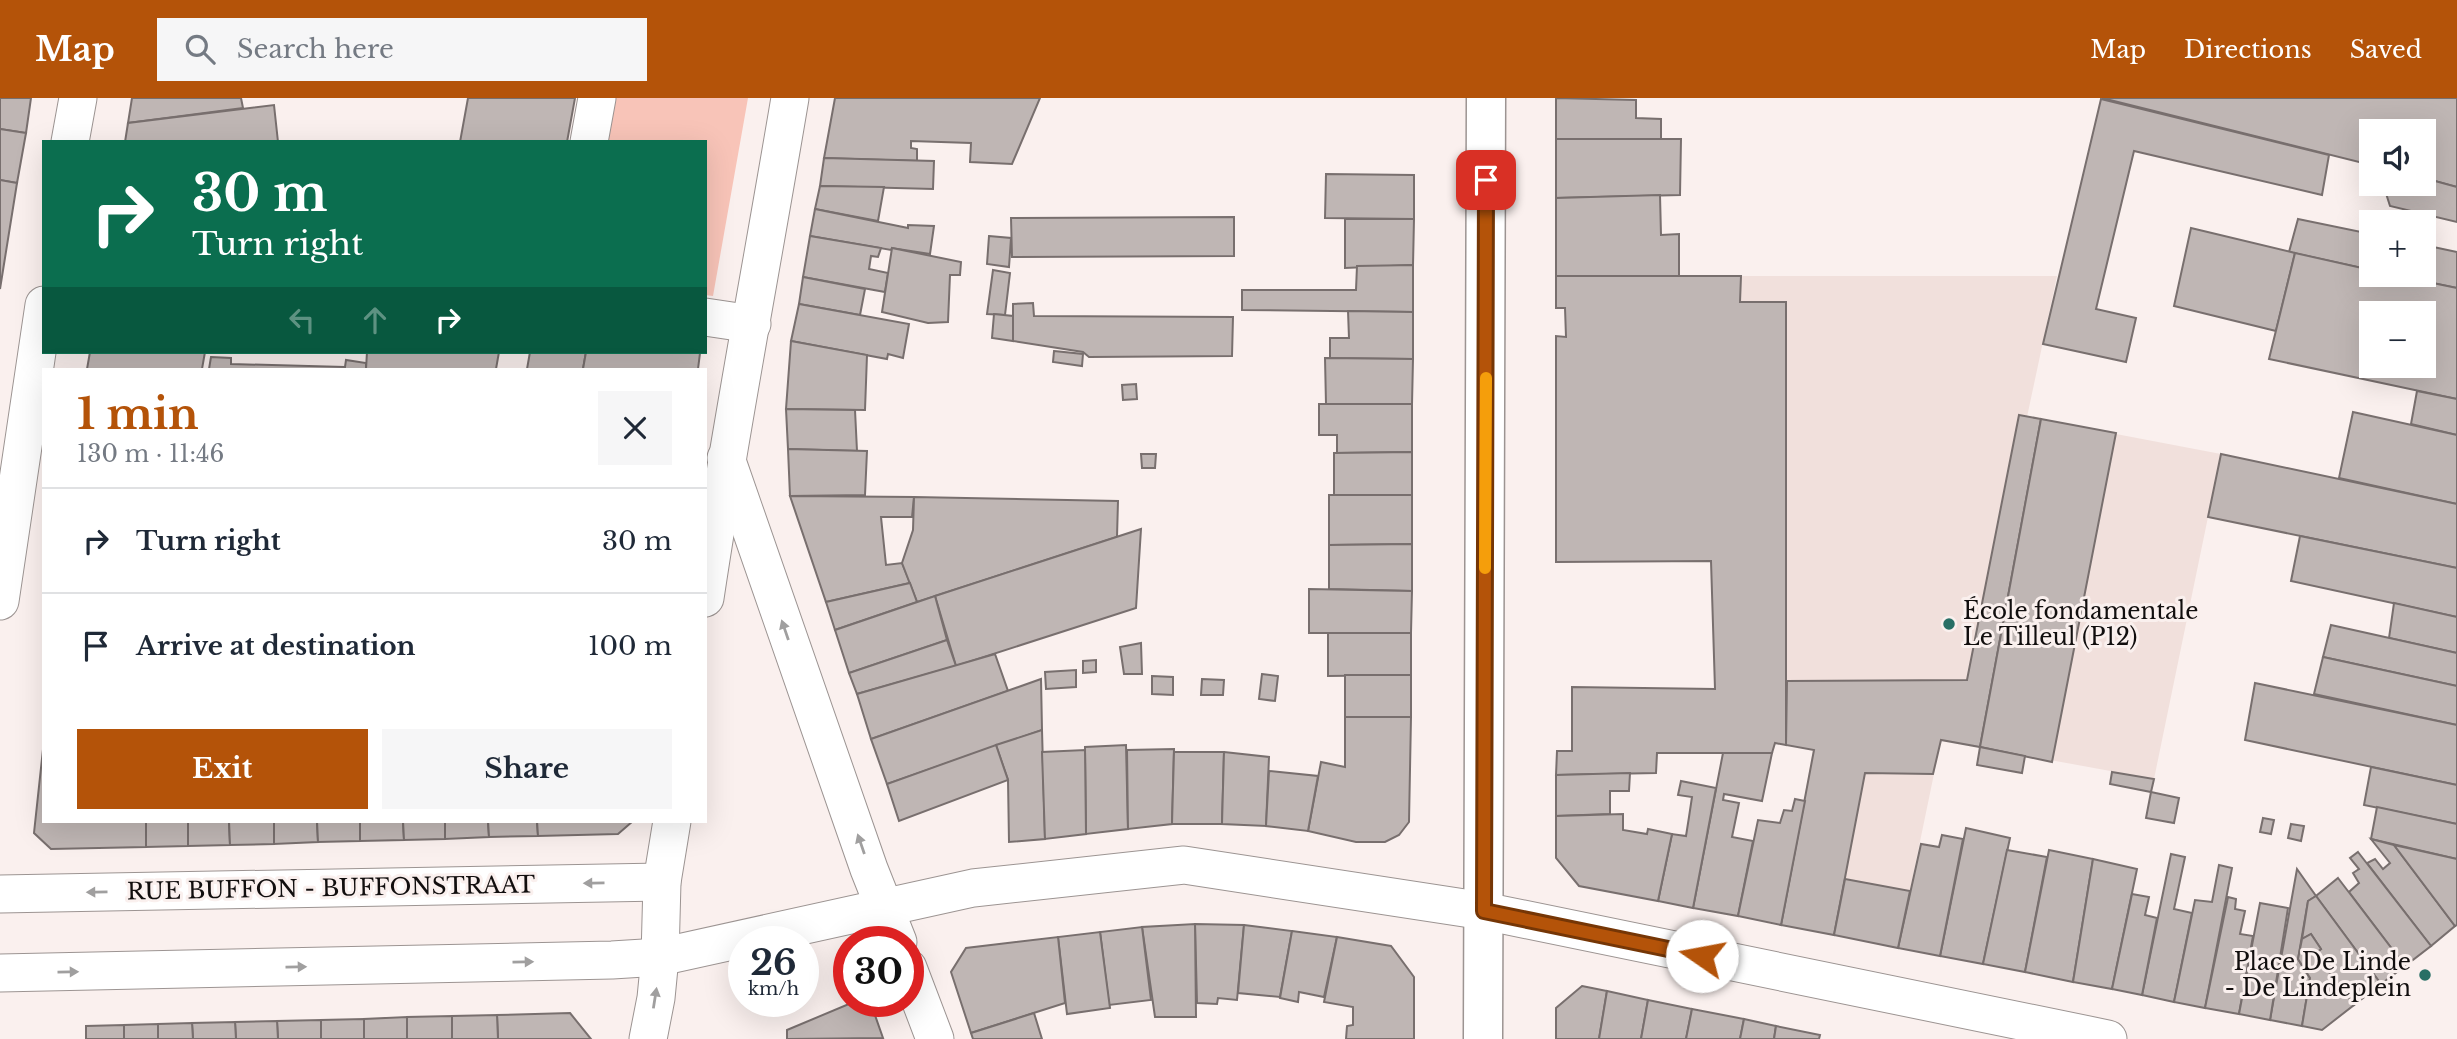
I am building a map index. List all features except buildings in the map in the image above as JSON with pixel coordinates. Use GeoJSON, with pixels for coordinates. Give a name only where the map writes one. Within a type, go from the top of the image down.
{"type":"FeatureCollection","features":[{"type":"Feature","properties":{"kind":"street"},"geometry":{"type":"LineString","coordinates":[[70,140],[78,98]]}},
{"type":"Feature","properties":{"kind":"street"},"geometry":{"type":"LineString","coordinates":[[589,140],[597,98]]}},
{"type":"Feature","properties":{"kind":"street"},"geometry":{"type":"LineString","coordinates":[[707,585],[726,458],[752,324],[790,98]]}},
{"type":"Feature","properties":{"kind":"street"},"geometry":{"type":"LineString","coordinates":[[1483,1039],[1486,98]]}},
{"type":"Feature","properties":{"kind":"street"},"geometry":{"type":"LineString","coordinates":[[707,317],[752,324]]}},
{"type":"Feature","properties":{"kind":"street"},"geometry":{"type":"LineString","coordinates":[[0,601],[42,318]]}},
{"type":"Feature","properties":{"kind":"street"},"geometry":{"type":"LineString","coordinates":[[726,458],[869,869],[892,926]]}},
{"type":"Feature","properties":{"kind":"street"},"geometry":{"type":"LineString","coordinates":[[648,1039],[656,998],[662,882],[672,823]]}},
{"type":"Feature","properties":{"kind":"street"},"geometry":{"type":"LineString","coordinates":[[0,974],[598,961],[660,957],[973,888],[1184,865],[1484,911],[2108,1039]]}},
{"type":"Feature","properties":{"kind":"street","name":"RUE BUFFON - BUFFONSTRAAT"},"geometry":{"type":"LineString","coordinates":[[0,894],[662,882]]}},
{"type":"Feature","properties":{"kind":"street"},"geometry":{"type":"LineString","coordinates":[[924,1010],[935,1039]]}},
{"type":"Feature","properties":{"kind":"shaded area"},"geometry":{"type":"Polygon","coordinates":[[[608,98],[748,98],[713,296],[707,295],[707,140],[600,140],[608,98]]]}},
{"type":"Feature","properties":{"kind":"shaded area","name":"École fondamentale Le Tilleul (P12)"},"geometry":{"type":"Polygon","coordinates":[[[1556,276],[2057,276],[2027,417],[2221,454],[2154,779],[1941,740],[1898,948],[1781,925],[1813,750],[1775,743],[1772,753],[1658,753],[1656,773],[1556,775],[1557,751],[1572,751],[1572,687],[1715,688],[1711,561],[1556,562],[1556,336],[1566,336],[1565,308],[1556,308],[1556,276]]]}},
{"type":"Feature","properties":{"kind":"slow traffic"},"geometry":{"type":"LineString","coordinates":[[1485,568],[1486,378]]}},
{"type":"Feature","properties":{"kind":"place","name":"École fondamentale Le Tilleul (P12)"},"geometry":{"type":"Point","coordinates":[1949,624]}},
{"type":"Feature","properties":{"kind":"place","name":"Place De Linde - De Lindeplein"},"geometry":{"type":"Point","coordinates":[2425,975]}},
{"type":"Feature","properties":{"kind":"route"},"geometry":{"type":"LineString","coordinates":[[1486,180],[1484,911],[1702,956]]}}]}
